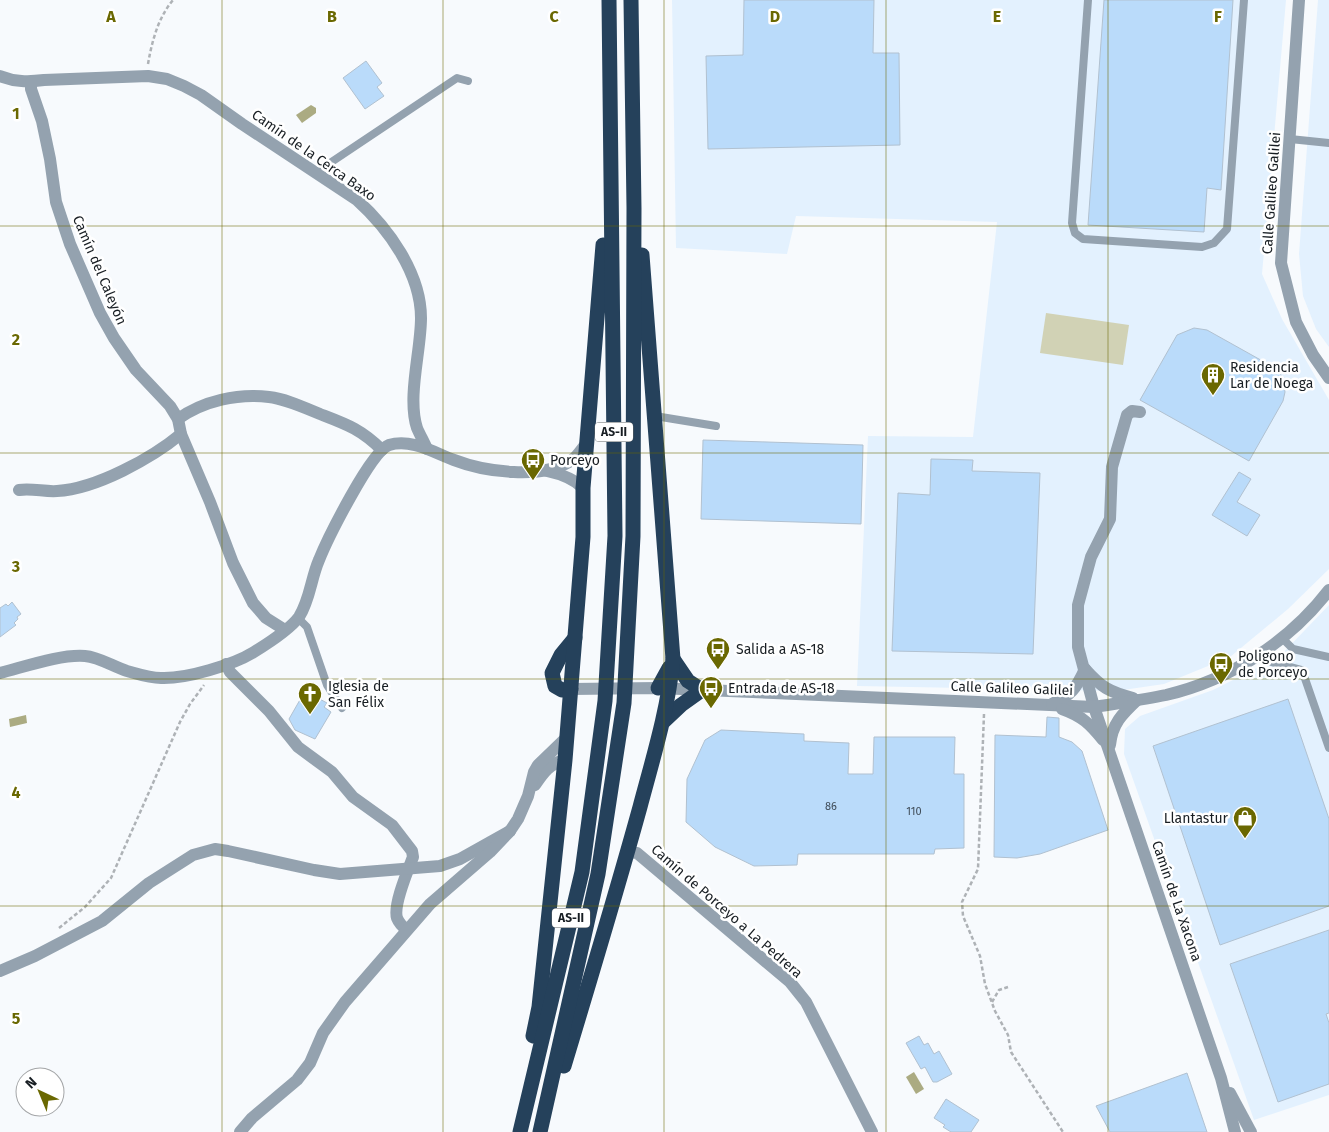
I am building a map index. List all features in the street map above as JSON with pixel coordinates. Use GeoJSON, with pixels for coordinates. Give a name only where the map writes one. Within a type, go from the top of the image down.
{"type":"FeatureCollection","features":[{"type":"Feature","properties":{"kind":"highway","name":"AS-II"},"geometry":{"type":"LineString","coordinates":[[519,1132],[582,872],[608,669],[615,536],[609,0]]}},
{"type":"Feature","properties":{"kind":"highway","name":"AS-II"},"geometry":{"type":"LineString","coordinates":[[540,1132],[598,874],[624,703],[633,536],[634,208],[631,0]]}},
{"type":"Feature","properties":{"kind":"highway"},"geometry":{"type":"LineString","coordinates":[[519,1132],[538,1007],[571,689],[562,690],[555,686],[552,673],[561,655],[575,638],[583,537],[590,510],[585,470],[600,269],[610,194]]}},
{"type":"Feature","properties":{"kind":"highway"},"geometry":{"type":"LineString","coordinates":[[544,1132],[628,852],[664,721],[664,688],[673,659],[643,256],[634,208]]}},
{"type":"Feature","properties":{"kind":"highway"},"geometry":{"type":"LineString","coordinates":[[664,721],[681,705],[702,690],[688,681],[673,659]]}},
{"type":"Feature","properties":{"kind":"street","name":"Calle Galileo Galilei"},"geometry":{"type":"LineString","coordinates":[[1299,0],[1281,263],[1296,322],[1313,355],[1329,378]]}},
{"type":"Feature","properties":{"kind":"street","name":"Camín de la Cerca Baxo"},"geometry":{"type":"LineString","coordinates":[[0,76],[11,80],[31,82],[148,76],[167,79],[201,94],[356,200],[370,212],[391,236],[408,266],[420,301],[421,318],[414,401],[417,427],[427,449]]}},
{"type":"Feature","properties":{"kind":"street","name":"Camín del Caleyón"},"geometry":{"type":"LineString","coordinates":[[31,82],[31,89],[42,121],[50,159],[56,202],[70,244],[100,313],[114,338],[136,370],[170,406],[178,419],[181,434],[233,563],[253,602],[266,618],[285,630]]}},
{"type":"Feature","properties":{"kind":"street"},"geometry":{"type":"LineString","coordinates":[[178,419],[190,410],[208,403],[241,397],[269,397],[290,402],[360,430],[382,450]]}},
{"type":"Feature","properties":{"kind":"street","name":"Camín de La Xacona"},"geometry":{"type":"LineString","coordinates":[[1140,412],[1132,411],[1126,415],[1112,467],[1110,518],[1091,557],[1078,605],[1078,646],[1094,707],[1221,1078]]}},
{"type":"Feature","properties":{"kind":"street"},"geometry":{"type":"LineString","coordinates":[[19,490],[58,492],[82,486],[124,471],[165,447],[181,434]]}},
{"type":"Feature","properties":{"kind":"street"},"geometry":{"type":"LineString","coordinates":[[0,673],[66,657],[85,656],[133,673],[160,678],[179,678],[226,664],[254,652],[285,630],[298,618],[303,609],[318,561],[329,538],[352,495],[382,450],[389,445],[402,444],[427,449],[474,467],[502,472],[544,470],[559,466],[572,459],[587,443]]}},
{"type":"Feature","properties":{"kind":"street"},"geometry":{"type":"LineString","coordinates":[[572,459],[585,470]]}},
{"type":"Feature","properties":{"kind":"street"},"geometry":{"type":"LineString","coordinates":[[544,470],[561,474],[576,481],[587,491]]}},
{"type":"Feature","properties":{"kind":"street","name":"Calle Galileo Galilei"},"geometry":{"type":"LineString","coordinates":[[571,689],[664,688],[1094,707],[1165,695],[1191,688],[1220,676],[1262,654],[1283,639],[1329,590]]}},
{"type":"Feature","properties":{"kind":"street"},"geometry":{"type":"LineString","coordinates":[[226,664],[230,672],[269,711],[298,747],[332,772],[353,797],[392,825],[412,851],[413,856],[397,903],[396,917],[407,930]]}},
{"type":"Feature","properties":{"kind":"street"},"geometry":{"type":"LineString","coordinates":[[1050,705],[1068,696],[1078,684],[1085,669],[1100,685],[1117,694],[1138,699]]}},
{"type":"Feature","properties":{"kind":"street"},"geometry":{"type":"LineString","coordinates":[[1109,748],[1111,732],[1122,713],[1138,699]]}},
{"type":"Feature","properties":{"kind":"street"},"geometry":{"type":"LineString","coordinates":[[1050,705],[1076,714],[1089,723],[1109,748]]}},
{"type":"Feature","properties":{"kind":"street"},"geometry":{"type":"LineString","coordinates":[[528,796],[534,772],[538,765],[567,737]]}},
{"type":"Feature","properties":{"kind":"street"},"geometry":{"type":"LineString","coordinates":[[240,1132],[252,1118],[297,1080],[310,1063],[323,1033],[345,1002],[430,904],[490,852],[510,831],[518,819],[528,796],[544,771],[557,762],[565,760]]}},
{"type":"Feature","properties":{"kind":"street"},"geometry":{"type":"LineString","coordinates":[[4,969],[35,956],[102,921],[149,884],[193,855],[205,851],[214,849],[228,851],[340,874],[440,866],[460,858],[510,831]]}},
{"type":"Feature","properties":{"kind":"street","name":"Camín de Porceyo a La Pedrera"},"geometry":{"type":"LineString","coordinates":[[628,852],[637,853],[790,982],[806,1002],[872,1132]]}},
{"type":"Feature","properties":{"kind":"street"},"geometry":{"type":"LineString","coordinates":[[1221,1078],[1235,1132]]}},
{"type":"Feature","properties":{"kind":"street"},"geometry":{"type":"LineString","coordinates":[[1221,1078],[1251,1132]]}},
{"type":"Feature","properties":{"kind":"lane"},"geometry":{"type":"LineString","coordinates":[[1088,0],[1072,224],[1075,233],[1083,240],[1202,247],[1214,243],[1227,229],[1244,0]]}},
{"type":"Feature","properties":{"kind":"lane"},"geometry":{"type":"LineString","coordinates":[[315,173],[457,78],[468,81]]}},
{"type":"Feature","properties":{"kind":"lane"},"geometry":{"type":"LineString","coordinates":[[1290,139],[1329,143]]}},
{"type":"Feature","properties":{"kind":"lane"},"geometry":{"type":"LineString","coordinates":[[655,416],[716,426]]}},
{"type":"Feature","properties":{"kind":"lane"},"geometry":{"type":"LineString","coordinates":[[298,618],[307,627],[327,684],[342,708]]}},
{"type":"Feature","properties":{"kind":"lane"},"geometry":{"type":"LineString","coordinates":[[1283,639],[1293,648],[1329,658]]}},
{"type":"Feature","properties":{"kind":"lane"},"geometry":{"type":"LineString","coordinates":[[1262,654],[1268,661],[1302,670],[1329,748]]}},
{"type":"Feature","properties":{"kind":"path"},"geometry":{"type":"LineString","coordinates":[[148,76],[148,62],[157,27],[162,15],[173,0]]}},
{"type":"Feature","properties":{"kind":"path"},"geometry":{"type":"LineString","coordinates":[[53,932],[85,907],[111,878],[180,722],[190,704],[209,681]]}},
{"type":"Feature","properties":{"kind":"path"},"geometry":{"type":"LineString","coordinates":[[984,713],[978,869],[962,902],[963,916],[980,956],[985,984],[992,1003],[1008,1035],[1011,1052],[1063,1132]]}},
{"type":"Feature","properties":{"kind":"path"},"geometry":{"type":"LineString","coordinates":[[992,1003],[999,990],[1008,987]]}},
{"type":"Feature","properties":{"kind":"shaded area"},"geometry":{"type":"Polygon","coordinates":[[[672,0],[1286,0],[1262,274],[1282,319],[1329,400],[1329,569],[1288,609],[1230,657],[1164,684],[1116,691],[857,686],[868,436],[973,437],[997,222],[796,216],[787,254],[676,248],[672,0]]]}},
{"type":"Feature","properties":{"kind":"shaded area"},"geometry":{"type":"Polygon","coordinates":[[[1318,0],[1329,0],[1329,347],[1316,329],[1303,296],[1299,254],[1318,0]]]}},
{"type":"Feature","properties":{"kind":"shaded area"},"geometry":{"type":"Polygon","coordinates":[[[311,105],[316,108],[316,113],[302,123],[296,115],[311,105]]]}},
{"type":"Feature","properties":{"kind":"shaded area"},"geometry":{"type":"Polygon","coordinates":[[[1046,313],[1129,325],[1123,365],[1040,353],[1046,313]]]}},
{"type":"Feature","properties":{"kind":"shaded area"},"geometry":{"type":"Polygon","coordinates":[[[1329,605],[1329,1095],[1254,1120],[1124,754],[1125,729],[1140,716],[1213,690],[1279,657],[1329,605]]]}},
{"type":"Feature","properties":{"kind":"shaded area"},"geometry":{"type":"Polygon","coordinates":[[[26,715],[27,723],[10,727],[9,719],[26,715]]]}},
{"type":"Feature","properties":{"kind":"shaded area"},"geometry":{"type":"Polygon","coordinates":[[[914,1072],[924,1089],[916,1094],[906,1077],[914,1072]]]}},
{"type":"Feature","properties":{"kind":"building"},"geometry":{"type":"Polygon","coordinates":[[[744,0],[874,0],[873,53],[899,53],[900,145],[708,149],[706,56],[743,55],[744,0]]]}},
{"type":"Feature","properties":{"kind":"building"},"geometry":{"type":"Polygon","coordinates":[[[1104,0],[1233,0],[1221,190],[1207,188],[1204,232],[1088,225],[1104,0]]]}},
{"type":"Feature","properties":{"kind":"building"},"geometry":{"type":"Polygon","coordinates":[[[366,61],[382,83],[377,87],[384,96],[365,109],[343,78],[366,61]]]}},
{"type":"Feature","properties":{"kind":"building","name":"Residencia Lar de Noega"},"geometry":{"type":"Polygon","coordinates":[[[1194,328],[1207,330],[1275,368],[1283,380],[1285,392],[1283,401],[1249,461],[1140,400],[1177,335],[1194,328]]]}},
{"type":"Feature","properties":{"kind":"building"},"geometry":{"type":"Polygon","coordinates":[[[703,440],[863,445],[861,524],[701,519],[703,440]]]}},
{"type":"Feature","properties":{"kind":"building"},"geometry":{"type":"Polygon","coordinates":[[[931,459],[973,460],[972,471],[1040,473],[1033,654],[892,651],[898,493],[930,495],[931,459]]]}},
{"type":"Feature","properties":{"kind":"building"},"geometry":{"type":"Polygon","coordinates":[[[1239,472],[1251,479],[1237,502],[1260,515],[1247,536],[1212,515],[1239,472]]]}},
{"type":"Feature","properties":{"kind":"building"},"geometry":{"type":"Polygon","coordinates":[[[12,602],[21,614],[14,623],[16,625],[0,637],[0,608],[6,604],[8,606],[12,602]]]}},
{"type":"Feature","properties":{"kind":"building","name":"Iglesia de San Félix"},"geometry":{"type":"Polygon","coordinates":[[[305,691],[327,703],[324,707],[331,712],[315,739],[295,730],[289,719],[305,691]]]}},
{"type":"Feature","properties":{"kind":"building"},"geometry":{"type":"Polygon","coordinates":[[[1288,699],[1329,819],[1329,906],[1220,945],[1153,746],[1288,699]]]}},
{"type":"Feature","properties":{"kind":"building"},"geometry":{"type":"Polygon","coordinates":[[[1047,717],[1059,718],[1059,737],[1072,742],[1082,751],[1108,830],[1040,854],[1017,858],[994,857],[995,735],[1046,737],[1047,717]]]}},
{"type":"Feature","properties":{"kind":"building"},"geometry":{"type":"Polygon","coordinates":[[[721,730],[804,734],[804,741],[849,743],[848,774],[873,774],[874,737],[955,737],[954,774],[964,774],[964,848],[935,849],[934,854],[798,854],[797,865],[754,866],[715,847],[686,822],[687,779],[705,740],[721,730]]]}},
{"type":"Feature","properties":{"kind":"building"},"geometry":{"type":"Polygon","coordinates":[[[1329,930],[1329,1013],[1326,1014],[1329,1023],[1329,1084],[1278,1102],[1230,964],[1329,930]]]}},
{"type":"Feature","properties":{"kind":"building"},"geometry":{"type":"Polygon","coordinates":[[[919,1036],[924,1045],[928,1043],[934,1054],[939,1051],[952,1074],[937,1082],[933,1082],[925,1067],[921,1069],[906,1043],[919,1036]]]}},
{"type":"Feature","properties":{"kind":"building"},"geometry":{"type":"Polygon","coordinates":[[[1187,1073],[1207,1132],[1110,1132],[1096,1106],[1187,1073]]]}},
{"type":"Feature","properties":{"kind":"building"},"geometry":{"type":"Polygon","coordinates":[[[946,1099],[979,1120],[971,1132],[951,1132],[943,1127],[945,1125],[934,1118],[946,1099]]]}},
{"type":"Feature","properties":{"kind":"place","name":"Residencia Lar de Noega"},"geometry":{"type":"Point","coordinates":[1213,396]}},
{"type":"Feature","properties":{"kind":"place","name":"Porceyo"},"geometry":{"type":"Point","coordinates":[533,481]}},
{"type":"Feature","properties":{"kind":"place","name":"Salida a AS-18"},"geometry":{"type":"Point","coordinates":[718,670]}},
{"type":"Feature","properties":{"kind":"place","name":"Poligono de Porceyo"},"geometry":{"type":"Point","coordinates":[1221,685]}},
{"type":"Feature","properties":{"kind":"place","name":"Entrada de AS-18"},"geometry":{"type":"Point","coordinates":[711,709]}},
{"type":"Feature","properties":{"kind":"place","name":"Iglesia de San Félix"},"geometry":{"type":"Point","coordinates":[310,715]}},
{"type":"Feature","properties":{"kind":"place","name":"Llantastur"},"geometry":{"type":"Point","coordinates":[1245,839]}}]}
